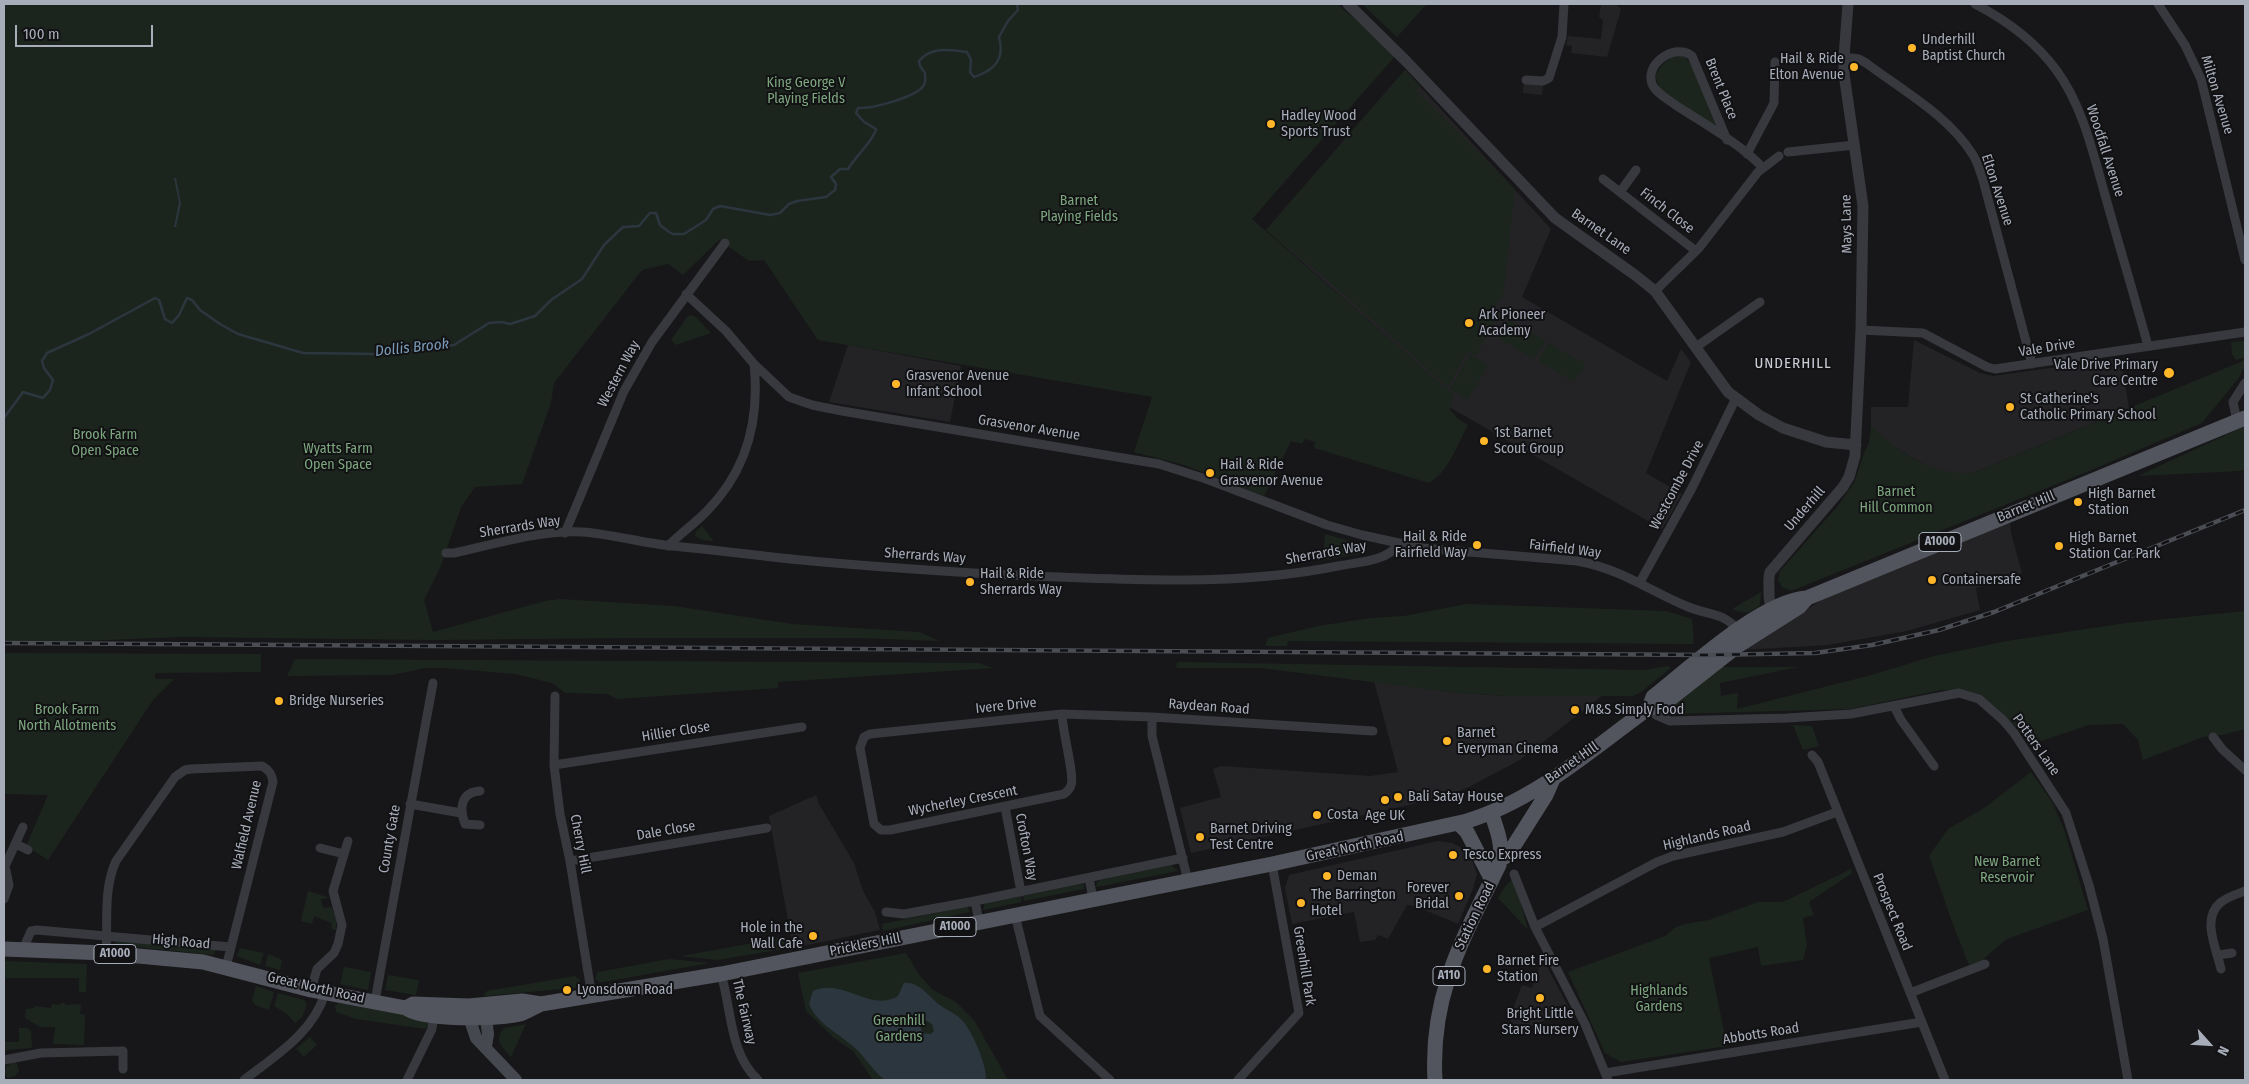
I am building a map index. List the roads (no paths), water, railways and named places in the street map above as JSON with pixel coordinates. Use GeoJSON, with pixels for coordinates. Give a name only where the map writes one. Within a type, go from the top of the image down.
{"type":"FeatureCollection","features":[{"type":"Feature","properties":{"kind":"main road","name":"Barnet Hill"},"geometry":{"type":"LineString","coordinates":[[1649,708],[1653,697],[1740,631],[1779,610],[1799,607],[1807,598],[2241,420]]}},
{"type":"Feature","properties":{"kind":"main road","name":"Barnet Hill"},"geometry":{"type":"LineString","coordinates":[[1491,812],[1552,779],[1649,708],[1661,706],[1736,647],[1757,633],[1779,610]]}},
{"type":"Feature","properties":{"kind":"main road","name":"A110"},"geometry":{"type":"LineString","coordinates":[[1501,859],[1508,855],[1546,795],[1552,779]]}},
{"type":"Feature","properties":{"kind":"main road","name":"Great North Road"},"geometry":{"type":"LineString","coordinates":[[1188,881],[1458,823],[1491,812]]}},
{"type":"Feature","properties":{"kind":"main road"},"geometry":{"type":"LineString","coordinates":[[1491,812],[1501,845],[1501,859]]}},
{"type":"Feature","properties":{"kind":"main road"},"geometry":{"type":"LineString","coordinates":[[1458,823],[1469,836],[1492,880]]}},
{"type":"Feature","properties":{"kind":"main road","name":"Station Road"},"geometry":{"type":"LineString","coordinates":[[1435,1080],[1435,1034],[1444,991],[1468,924],[1501,859]]}},
{"type":"Feature","properties":{"kind":"main road","name":"Pricklers Hill"},"geometry":{"type":"LineString","coordinates":[[477,1011],[522,1001],[541,1004],[592,997],[721,974],[1094,898],[1188,881]]}},
{"type":"Feature","properties":{"kind":"main road","name":"High Road"},"geometry":{"type":"LineString","coordinates":[[4,948],[106,953],[204,962],[226,967]]}},
{"type":"Feature","properties":{"kind":"main road","name":"Great North Road"},"geometry":{"type":"LineString","coordinates":[[226,967],[318,991],[406,1008],[411,1012],[477,1011]]}},
{"type":"Feature","properties":{"kind":"main road"},"geometry":{"type":"LineString","coordinates":[[477,1011],[488,1034],[486,1046],[516,1080]]}},
{"type":"Feature","properties":{"kind":"street","name":"Barnet Lane"},"geometry":{"type":"LineString","coordinates":[[1348,4],[1400,54],[1555,218],[1655,291],[1722,384],[1736,398],[1759,416],[1784,428],[1826,442],[1856,445]]}},
{"type":"Feature","properties":{"kind":"street"},"geometry":{"type":"LineString","coordinates":[[1526,80],[1543,82],[1549,78],[1562,37],[1564,4]]}},
{"type":"Feature","properties":{"kind":"street","name":"Mays Lane"},"geometry":{"type":"LineString","coordinates":[[1848,4],[1844,57],[1863,206],[1861,330],[1856,445]]}},
{"type":"Feature","properties":{"kind":"street","name":"Woodfall Avenue"},"geometry":{"type":"LineString","coordinates":[[1975,4],[2010,25],[2029,40],[2056,70],[2073,96],[2090,141],[2148,346]]}},
{"type":"Feature","properties":{"kind":"street","name":"Milton Avenue"},"geometry":{"type":"LineString","coordinates":[[2158,4],[2185,45],[2201,79],[2245,260]]}},
{"type":"Feature","properties":{"kind":"street","name":"Brent Place"},"geometry":{"type":"LineString","coordinates":[[1727,140],[1695,59],[1685,51],[1673,52],[1655,66],[1651,75],[1652,84],[1659,93],[1727,140],[1748,154],[1762,167]]}},
{"type":"Feature","properties":{"kind":"street","name":"Elton Avenue"},"geometry":{"type":"LineString","coordinates":[[1844,57],[1859,59],[1866,63],[1932,113],[1950,128],[1974,156],[1983,180],[2032,364]]}},
{"type":"Feature","properties":{"kind":"street"},"geometry":{"type":"LineString","coordinates":[[1748,154],[1774,103],[1774,62]]}},
{"type":"Feature","properties":{"kind":"street"},"geometry":{"type":"LineString","coordinates":[[1655,291],[1696,252],[1762,167],[1784,154],[1855,145]]}},
{"type":"Feature","properties":{"kind":"street","name":"Finch Close"},"geometry":{"type":"LineString","coordinates":[[1620,192],[1636,170]]}},
{"type":"Feature","properties":{"kind":"street","name":"Finch Close"},"geometry":{"type":"LineString","coordinates":[[1603,179],[1696,252]]}},
{"type":"Feature","properties":{"kind":"street","name":"Western Way"},"geometry":{"type":"LineString","coordinates":[[565,533],[624,390],[652,342],[725,244]]}},
{"type":"Feature","properties":{"kind":"street","name":"Grasvenor Avenue"},"geometry":{"type":"LineString","coordinates":[[686,294],[726,331],[754,364],[792,400],[1159,464],[1206,479],[1327,525],[1399,544]]}},
{"type":"Feature","properties":{"kind":"street"},"geometry":{"type":"LineString","coordinates":[[1696,347],[1760,302]]}},
{"type":"Feature","properties":{"kind":"street","name":"Vale Drive"},"geometry":{"type":"LineString","coordinates":[[1861,330],[1916,331],[1923,333],[1987,367],[1995,369],[2245,332]]}},
{"type":"Feature","properties":{"kind":"street"},"geometry":{"type":"LineString","coordinates":[[668,546],[706,512],[726,487],[740,464],[748,445],[755,416],[754,364]]}},
{"type":"Feature","properties":{"kind":"street"},"geometry":{"type":"LineString","coordinates":[[2241,420],[2233,402],[2245,383]]}},
{"type":"Feature","properties":{"kind":"street","name":"Westcombe Drive"},"geometry":{"type":"LineString","coordinates":[[1640,582],[1692,488],[1736,398]]}},
{"type":"Feature","properties":{"kind":"street","name":"Underhill"},"geometry":{"type":"LineString","coordinates":[[1779,610],[1768,602],[1769,576],[1776,564],[1843,487],[1852,467],[1856,445]]}},
{"type":"Feature","properties":{"kind":"street","name":"Sherrards Way"},"geometry":{"type":"LineString","coordinates":[[446,552],[454,553],[565,533],[583,532],[668,546],[808,561],[1018,576],[1207,581],[1246,579],[1321,569],[1384,556],[1394,550],[1399,544]]}},
{"type":"Feature","properties":{"kind":"street","name":"Fairfield Way"},"geometry":{"type":"LineString","coordinates":[[1399,544],[1433,549],[1577,561],[1599,565],[1640,582],[1689,607],[1720,615],[1729,620],[1740,631]]}},
{"type":"Feature","properties":{"kind":"street"},"geometry":{"type":"LineString","coordinates":[[1736,647],[1740,631],[1757,633]]}},
{"type":"Feature","properties":{"kind":"street","name":"County Gate"},"geometry":{"type":"LineString","coordinates":[[375,1001],[433,683]]}},
{"type":"Feature","properties":{"kind":"street","name":"Potters Lane"},"geometry":{"type":"LineString","coordinates":[[1649,708],[1662,718],[1676,721],[1808,718],[1852,714],[1959,693],[1979,699],[2003,720],[2014,733],[2066,813],[2103,939],[2128,1080]]}},
{"type":"Feature","properties":{"kind":"street","name":"Cherry Hill"},"geometry":{"type":"LineString","coordinates":[[555,696],[554,766],[560,814],[570,861],[592,997]]}},
{"type":"Feature","properties":{"kind":"street"},"geometry":{"type":"LineString","coordinates":[[1894,706],[1901,720],[1934,766]]}},
{"type":"Feature","properties":{"kind":"street","name":"Ivere Drive"},"geometry":{"type":"LineString","coordinates":[[864,737],[874,732],[1062,714],[1152,717]]}},
{"type":"Feature","properties":{"kind":"street","name":"Wycherley Crescent"},"geometry":{"type":"LineString","coordinates":[[864,737],[860,748],[872,820],[878,829],[890,830],[1060,796],[1070,788],[1072,779],[1062,729],[1062,714]]}},
{"type":"Feature","properties":{"kind":"street","name":"Raydean Road"},"geometry":{"type":"LineString","coordinates":[[1188,881],[1152,736],[1152,717],[1373,731]]}},
{"type":"Feature","properties":{"kind":"street","name":"Hillier Close"},"geometry":{"type":"LineString","coordinates":[[554,766],[802,727]]}},
{"type":"Feature","properties":{"kind":"street"},"geometry":{"type":"LineString","coordinates":[[2213,737],[2222,749],[2245,770]]}},
{"type":"Feature","properties":{"kind":"street","name":"Prospect Road"},"geometry":{"type":"LineString","coordinates":[[1812,755],[1818,762],[1945,1080]]}},
{"type":"Feature","properties":{"kind":"street","name":"Walfield Avenue"},"geometry":{"type":"LineString","coordinates":[[106,953],[108,885],[111,872],[116,861],[175,777],[185,770],[191,769],[262,766],[272,775],[273,782],[226,967]]}},
{"type":"Feature","properties":{"kind":"street"},"geometry":{"type":"LineString","coordinates":[[480,791],[470,792],[464,797],[461,813],[465,824],[480,825]]}},
{"type":"Feature","properties":{"kind":"street"},"geometry":{"type":"LineString","coordinates":[[410,804],[461,813]]}},
{"type":"Feature","properties":{"kind":"street","name":"Crofton Way"},"geometry":{"type":"LineString","coordinates":[[1005,807],[1021,892]]}},
{"type":"Feature","properties":{"kind":"street","name":"Highlands Road"},"geometry":{"type":"LineString","coordinates":[[1535,927],[1657,862],[1673,856],[1784,832],[1837,812]]}},
{"type":"Feature","properties":{"kind":"street"},"geometry":{"type":"LineString","coordinates":[[4,899],[9,885],[6,866],[23,826]]}},
{"type":"Feature","properties":{"kind":"street","name":"Dale Close"},"geometry":{"type":"LineString","coordinates":[[570,861],[766,828]]}},
{"type":"Feature","properties":{"kind":"street"},"geometry":{"type":"LineString","coordinates":[[244,1080],[306,1028],[318,1011],[317,969],[334,953],[342,925],[334,891],[348,841]]}},
{"type":"Feature","properties":{"kind":"street"},"geometry":{"type":"LineString","coordinates":[[16,844],[28,850]]}},
{"type":"Feature","properties":{"kind":"street"},"geometry":{"type":"LineString","coordinates":[[320,848],[344,854]]}},
{"type":"Feature","properties":{"kind":"street"},"geometry":{"type":"LineString","coordinates":[[886,912],[904,914],[1183,858]]}},
{"type":"Feature","properties":{"kind":"street","name":"Greenhill Park"},"geometry":{"type":"LineString","coordinates":[[1238,1080],[1299,1013],[1272,864]]}},
{"type":"Feature","properties":{"kind":"street"},"geometry":{"type":"LineString","coordinates":[[1514,874],[1535,927],[1585,1024],[1606,1077]]}},
{"type":"Feature","properties":{"kind":"street"},"geometry":{"type":"LineString","coordinates":[[1088,878],[1094,898]]}},
{"type":"Feature","properties":{"kind":"street"},"geometry":{"type":"LineString","coordinates":[[2221,969],[2211,930],[2211,916],[2220,903],[2245,890]]}},
{"type":"Feature","properties":{"kind":"street"},"geometry":{"type":"LineString","coordinates":[[975,901],[979,922]]}},
{"type":"Feature","properties":{"kind":"street"},"geometry":{"type":"LineString","coordinates":[[1015,915],[1040,1016],[1110,1080]]}},
{"type":"Feature","properties":{"kind":"street","name":"High Road"},"geometry":{"type":"LineString","coordinates":[[23,949],[31,931],[232,947]]}},
{"type":"Feature","properties":{"kind":"street"},"geometry":{"type":"LineString","coordinates":[[2218,956],[2232,953]]}},
{"type":"Feature","properties":{"kind":"street"},"geometry":{"type":"LineString","coordinates":[[1910,993],[1985,964]]}},
{"type":"Feature","properties":{"kind":"street","name":"The Fairway"},"geometry":{"type":"LineString","coordinates":[[721,974],[739,1052],[745,1065],[758,1080]]}},
{"type":"Feature","properties":{"kind":"street"},"geometry":{"type":"LineString","coordinates":[[408,1080],[432,1029],[435,1011]]}},
{"type":"Feature","properties":{"kind":"street","name":"Abbotts Road"},"geometry":{"type":"LineString","coordinates":[[1606,1077],[1922,1022]]}},
{"type":"Feature","properties":{"kind":"street"},"geometry":{"type":"LineString","coordinates":[[4,1060],[41,1053],[123,1051],[124,1069]]}},
{"type":"Feature","properties":{"kind":"waterway","name":"Dollis Brook"},"geometry":{"type":"LineString","coordinates":[[4,418],[23,392],[43,398],[50,390],[53,380],[44,368],[42,361],[47,353],[89,334],[155,298],[159,300],[165,319],[172,323],[179,315],[187,298],[192,300],[200,310],[238,334],[303,353],[377,354],[454,345],[489,323],[502,322],[510,324],[535,316],[551,300],[582,279],[604,245],[623,227],[639,226],[650,213],[656,213],[660,225],[669,232],[684,234],[706,220],[713,209],[720,206],[770,215],[780,213],[789,204],[797,201],[826,197],[835,190],[836,184],[831,177],[840,169],[848,169],[875,133],[876,129],[864,122],[856,113],[858,108],[873,107],[904,98],[920,89],[924,85],[925,73],[919,61],[924,56],[935,51],[967,52],[971,60],[970,72],[974,77],[988,71],[997,63],[1001,52],[999,37],[1008,21],[1018,10],[1017,4]]}},
{"type":"Feature","properties":{"kind":"railway"},"geometry":{"type":"LineString","coordinates":[[4,643],[1708,655],[1815,653],[1872,645],[1939,630],[1994,612],[2245,510]]}},
{"type":"Feature","properties":{"kind":"place","name":"Underhill Baptist Church"},"geometry":{"type":"Point","coordinates":[1912,48]}},
{"type":"Feature","properties":{"kind":"place","name":"Hail & Ride Elton Avenue"},"geometry":{"type":"Point","coordinates":[1854,67]}},
{"type":"Feature","properties":{"kind":"place","name":"Hadley Wood Sports Trust"},"geometry":{"type":"Point","coordinates":[1271,124]}},
{"type":"Feature","properties":{"kind":"place","name":"Ark Pioneer Academy"},"geometry":{"type":"Point","coordinates":[1469,323]}},
{"type":"Feature","properties":{"kind":"place","name":"Vale Drive Primary Care Centre"},"geometry":{"type":"Point","coordinates":[2169,373]}},
{"type":"Feature","properties":{"kind":"place","name":"Grasvenor Avenue Infant School"},"geometry":{"type":"Point","coordinates":[896,384]}},
{"type":"Feature","properties":{"kind":"place","name":"St Catherine's Catholic Primary School"},"geometry":{"type":"Point","coordinates":[2010,407]}},
{"type":"Feature","properties":{"kind":"place","name":"1st Barnet Scout Group"},"geometry":{"type":"Point","coordinates":[1484,441]}},
{"type":"Feature","properties":{"kind":"place","name":"Hail & Ride Grasvenor Avenue"},"geometry":{"type":"Point","coordinates":[1210,473]}},
{"type":"Feature","properties":{"kind":"place","name":"High Barnet Station"},"geometry":{"type":"Point","coordinates":[2078,502]}},
{"type":"Feature","properties":{"kind":"place","name":"Hail & Ride Fairfield Way"},"geometry":{"type":"Point","coordinates":[1477,545]}},
{"type":"Feature","properties":{"kind":"place","name":"High Barnet Station Car Park"},"geometry":{"type":"Point","coordinates":[2059,546]}},
{"type":"Feature","properties":{"kind":"place","name":"Containersafe"},"geometry":{"type":"Point","coordinates":[1932,580]}},
{"type":"Feature","properties":{"kind":"place","name":"Hail & Ride Sherrards Way"},"geometry":{"type":"Point","coordinates":[970,582]}},
{"type":"Feature","properties":{"kind":"place","name":"Bridge Nurseries"},"geometry":{"type":"Point","coordinates":[279,701]}},
{"type":"Feature","properties":{"kind":"place","name":"M&S Simply Food"},"geometry":{"type":"Point","coordinates":[1575,710]}},
{"type":"Feature","properties":{"kind":"place","name":"Barnet Everyman Cinema"},"geometry":{"type":"Point","coordinates":[1447,741]}},
{"type":"Feature","properties":{"kind":"place","name":"Bali Satay House"},"geometry":{"type":"Point","coordinates":[1398,797]}},
{"type":"Feature","properties":{"kind":"place","name":"Age UK"},"geometry":{"type":"Point","coordinates":[1385,800]}},
{"type":"Feature","properties":{"kind":"place","name":"Costa"},"geometry":{"type":"Point","coordinates":[1317,815]}},
{"type":"Feature","properties":{"kind":"place","name":"Barnet Driving Test Centre"},"geometry":{"type":"Point","coordinates":[1200,837]}},
{"type":"Feature","properties":{"kind":"place","name":"Tesco Express"},"geometry":{"type":"Point","coordinates":[1453,855]}},
{"type":"Feature","properties":{"kind":"place","name":"Deman"},"geometry":{"type":"Point","coordinates":[1327,876]}},
{"type":"Feature","properties":{"kind":"place","name":"Forever Bridal"},"geometry":{"type":"Point","coordinates":[1459,896]}},
{"type":"Feature","properties":{"kind":"place","name":"The Barrington Hotel"},"geometry":{"type":"Point","coordinates":[1301,903]}},
{"type":"Feature","properties":{"kind":"place","name":"Hole in the Wall Cafe"},"geometry":{"type":"Point","coordinates":[813,936]}},
{"type":"Feature","properties":{"kind":"place","name":"Barnet Fire Station"},"geometry":{"type":"Point","coordinates":[1487,969]}},
{"type":"Feature","properties":{"kind":"place","name":"Lyonsdown Road"},"geometry":{"type":"Point","coordinates":[567,990]}},
{"type":"Feature","properties":{"kind":"place","name":"Bright Little Stars Nursery"},"geometry":{"type":"Point","coordinates":[1540,998]}},
{"type":"Feature","properties":{"kind":"district","name":"UNDERHILL"},"geometry":{"type":"Point","coordinates":[1793,364]}},
{"type":"Feature","properties":{"kind":"park label","name":"King George V Playing Fields"},"geometry":{"type":"Point","coordinates":[806,92]}},
{"type":"Feature","properties":{"kind":"park label","name":"Barnet Playing Fields"},"geometry":{"type":"Point","coordinates":[1079,210]}},
{"type":"Feature","properties":{"kind":"park label","name":"Brook Farm Open Space"},"geometry":{"type":"Point","coordinates":[105,444]}},
{"type":"Feature","properties":{"kind":"park label","name":"Wyatts Farm Open Space"},"geometry":{"type":"Point","coordinates":[338,458]}},
{"type":"Feature","properties":{"kind":"park label","name":"Barnet Hill Common"},"geometry":{"type":"Point","coordinates":[1896,500]}},
{"type":"Feature","properties":{"kind":"park label","name":"Brook Farm North Allotments"},"geometry":{"type":"Point","coordinates":[67,718]}},
{"type":"Feature","properties":{"kind":"park label","name":"New Barnet Reservoir"},"geometry":{"type":"Point","coordinates":[2007,870]}},
{"type":"Feature","properties":{"kind":"park label","name":"Highlands Gardens"},"geometry":{"type":"Point","coordinates":[1659,1000]}},
{"type":"Feature","properties":{"kind":"park label","name":"Greenhill Gardens"},"geometry":{"type":"Point","coordinates":[899,1030]}}]}
